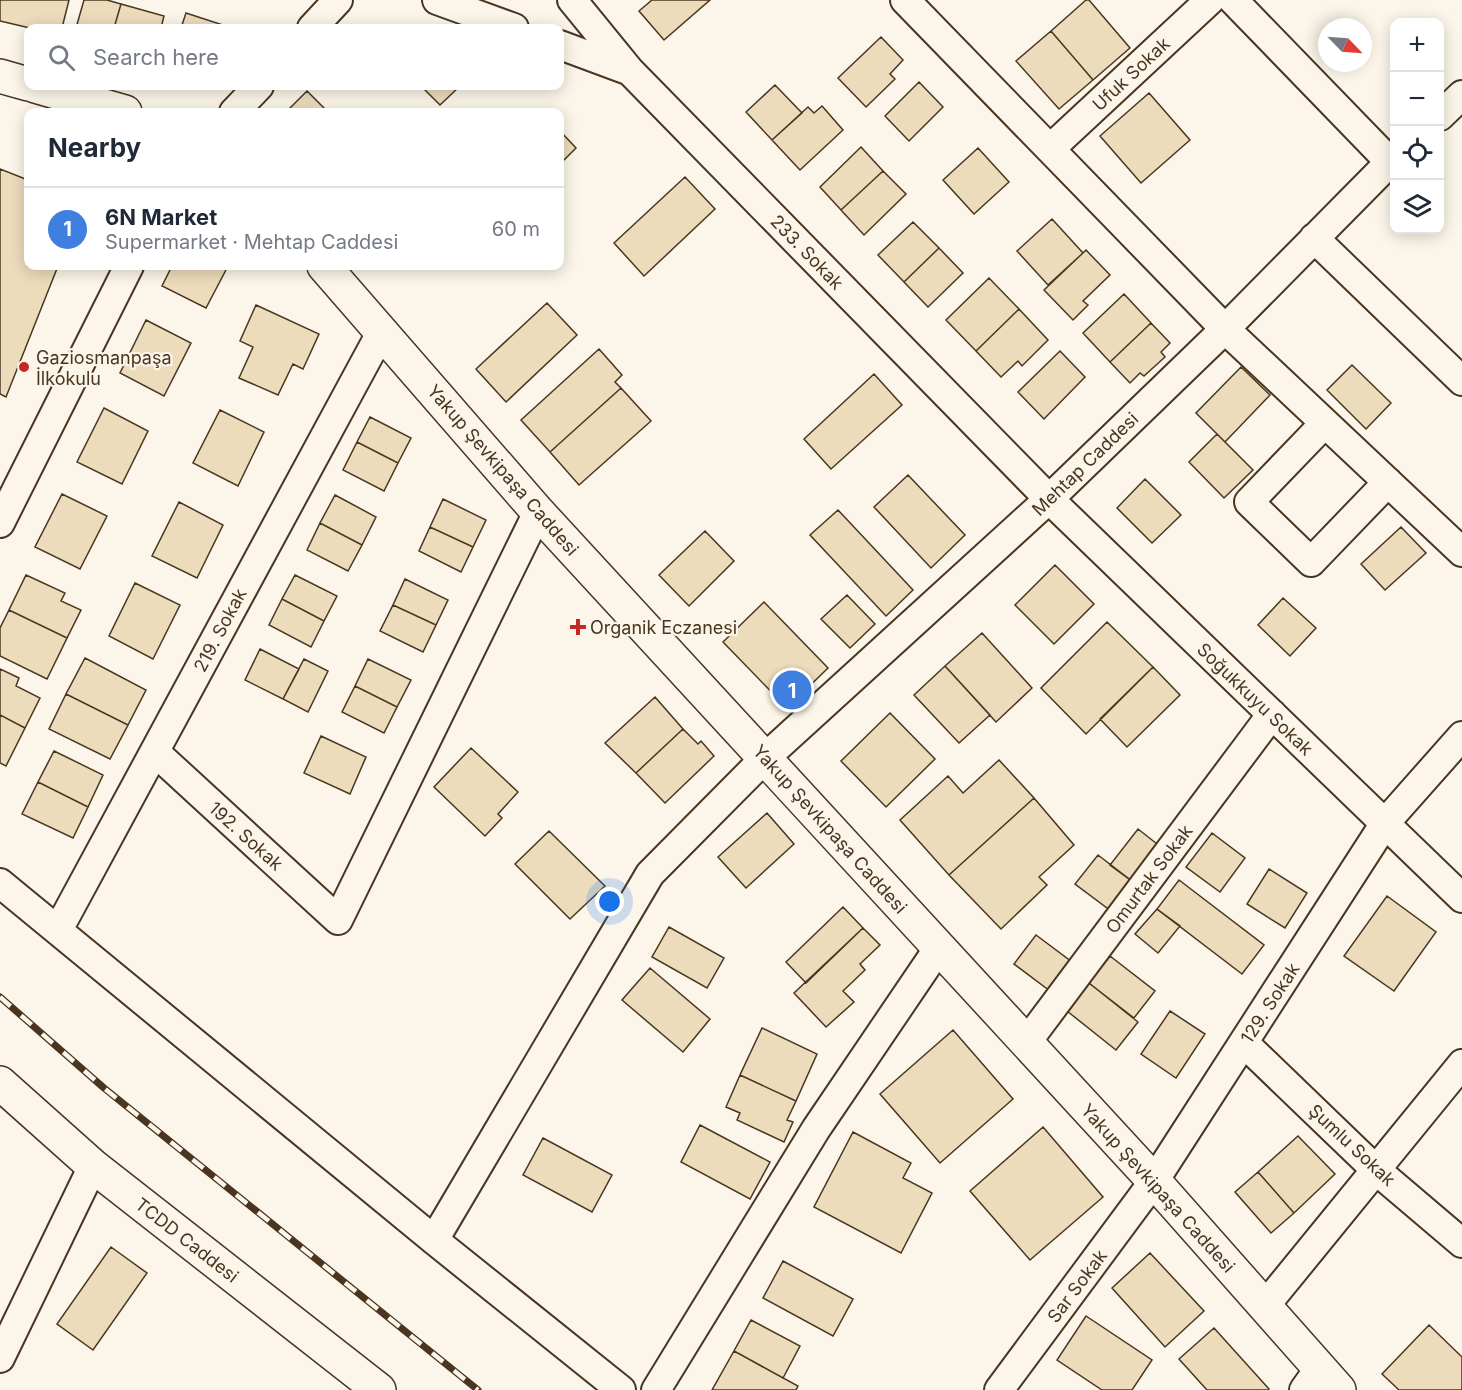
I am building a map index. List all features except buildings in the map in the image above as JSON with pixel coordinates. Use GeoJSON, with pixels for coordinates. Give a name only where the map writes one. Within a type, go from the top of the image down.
{"type":"FeatureCollection","features":[{"type":"Feature","properties":{"kind":"main road"},"geometry":{"type":"LineString","coordinates":[[0,76],[24,83]]}},
{"type":"Feature","properties":{"kind":"main road"},"geometry":{"type":"LineString","coordinates":[[49,90],[111,108]]}},
{"type":"Feature","properties":{"kind":"main road","name":"Yakup Şevkipaşa Caddesi"},"geometry":{"type":"LineString","coordinates":[[328,270],[538,512],[1154,1181],[1264,1307],[1321,1383]]}},
{"type":"Feature","properties":{"kind":"main road","name":"TCDD Caddesi"},"geometry":{"type":"LineString","coordinates":[[0,1083],[93,1166],[379,1390]]}},
{"type":"Feature","properties":{"kind":"street"},"geometry":{"type":"LineString","coordinates":[[316,24],[338,0]]}},
{"type":"Feature","properties":{"kind":"street"},"geometry":{"type":"LineString","coordinates":[[437,0],[503,24]]}},
{"type":"Feature","properties":{"kind":"street","name":"233. Sokak"},"geometry":{"type":"LineString","coordinates":[[572,0],[630,71],[1049,499]]}},
{"type":"Feature","properties":{"kind":"street"},"geometry":{"type":"LineString","coordinates":[[905,0],[1225,329],[1462,552]]}},
{"type":"Feature","properties":{"kind":"street","name":"Ufuk Sokak"},"geometry":{"type":"LineString","coordinates":[[1051,148],[1210,0]]}},
{"type":"Feature","properties":{"kind":"street"},"geometry":{"type":"LineString","coordinates":[[1233,0],[1390,157]]}},
{"type":"Feature","properties":{"kind":"street"},"geometry":{"type":"LineString","coordinates":[[564,46],[630,71]]}},
{"type":"Feature","properties":{"kind":"street"},"geometry":{"type":"LineString","coordinates":[[238,108],[255,90]]}},
{"type":"Feature","properties":{"kind":"street"},"geometry":{"type":"LineString","coordinates":[[1444,112],[1462,95]]}},
{"type":"Feature","properties":{"kind":"street","name":"Mehtap Caddesi"},"geometry":{"type":"LineString","coordinates":[[434,1240],[650,874],[765,758],[1049,499],[1225,329],[1390,163]]}},
{"type":"Feature","properties":{"kind":"street"},"geometry":{"type":"LineString","coordinates":[[1314,238],[1462,381]]}},
{"type":"Feature","properties":{"kind":"street"},"geometry":{"type":"LineString","coordinates":[[0,523],[127,270]]}},
{"type":"Feature","properties":{"kind":"street","name":"219. Sokak"},"geometry":{"type":"LineString","coordinates":[[58,930],[382,330]]}},
{"type":"Feature","properties":{"kind":"street"},"geometry":{"type":"LineString","coordinates":[[1325,423],[1249,502],[1311,561],[1388,482]]}},
{"type":"Feature","properties":{"kind":"street","name":"Soğukkuyu Sokak"},"geometry":{"type":"LineString","coordinates":[[1049,499],[1462,898]]}},
{"type":"Feature","properties":{"kind":"street","name":"192. Sokak"},"geometry":{"type":"LineString","coordinates":[[154,752],[338,920],[538,512]]}},
{"type":"Feature","properties":{"kind":"street","name":"Omurtak Sokak"},"geometry":{"type":"LineString","coordinates":[[1026,1043],[1272,714]]}},
{"type":"Feature","properties":{"kind":"street","name":"129. Sokak"},"geometry":{"type":"LineString","coordinates":[[1154,1181],[1385,823],[1462,736]]}},
{"type":"Feature","properties":{"kind":"street"},"geometry":{"type":"LineString","coordinates":[[0,883],[434,1240],[621,1390]]}},
{"type":"Feature","properties":{"kind":"street"},"geometry":{"type":"LineString","coordinates":[[656,1390],[816,1129],[938,949]]}},
{"type":"Feature","properties":{"kind":"street","name":"Şumlu Sokak"},"geometry":{"type":"LineString","coordinates":[[1244,1043],[1376,1170],[1462,1243]]}},
{"type":"Feature","properties":{"kind":"street"},"geometry":{"type":"LineString","coordinates":[[1264,1307],[1462,1064]]}},
{"type":"Feature","properties":{"kind":"street"},"geometry":{"type":"LineString","coordinates":[[0,1358],[93,1166]]}},
{"type":"Feature","properties":{"kind":"street","name":"Sar Sokak"},"geometry":{"type":"LineString","coordinates":[[999,1390],[1154,1181]]}},
{"type":"Feature","properties":{"kind":"railway"},"geometry":{"type":"LineString","coordinates":[[0,997],[104,1088],[478,1390]]}},
{"type":"Feature","properties":{"kind":"place","name":"Gaziosmanpaşa İlkokulu"},"geometry":{"type":"Point","coordinates":[24,367]}},
{"type":"Feature","properties":{"kind":"place","name":"Organik Eczanesi"},"geometry":{"type":"Point","coordinates":[578,627]}},
{"type":"Feature","properties":{"kind":"place","name":"6N Market"},"geometry":{"type":"Point","coordinates":[792,690]}}]}
